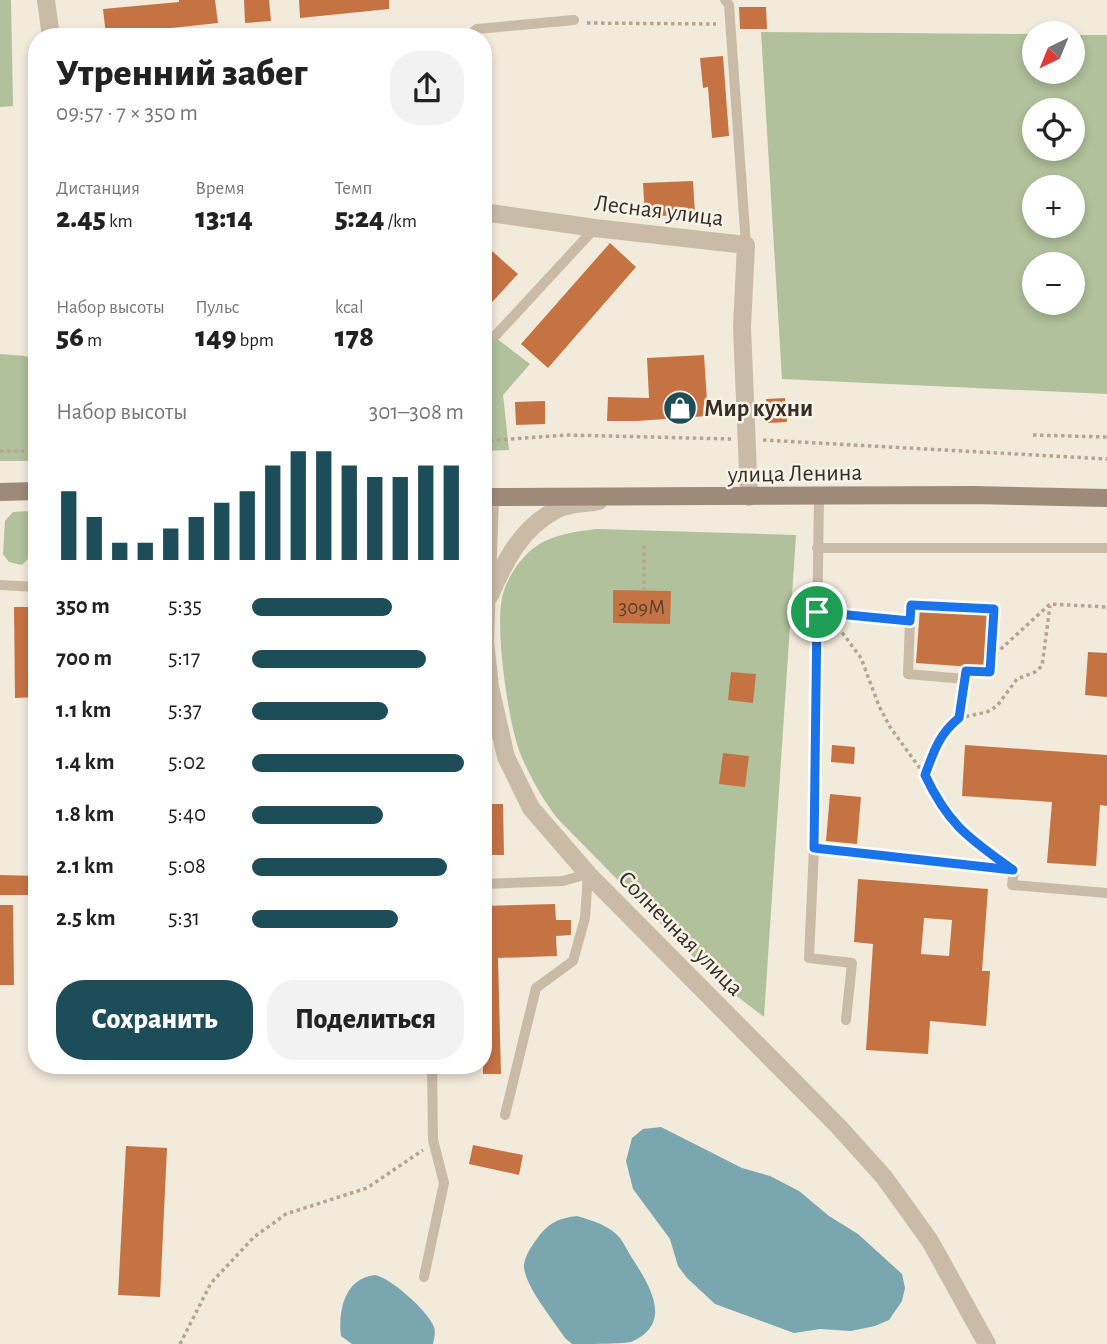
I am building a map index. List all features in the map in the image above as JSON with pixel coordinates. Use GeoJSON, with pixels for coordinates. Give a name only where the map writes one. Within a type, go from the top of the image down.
{"type":"FeatureCollection","features":[{"type":"Feature","properties":{"kind":"main road"},"geometry":{"type":"LineString","coordinates":[[0,492],[28,491]]}},
{"type":"Feature","properties":{"kind":"main road","name":"улица Ленина"},"geometry":{"type":"LineString","coordinates":[[492,497],[973,495],[1107,498]]}},
{"type":"Feature","properties":{"kind":"street"},"geometry":{"type":"LineString","coordinates":[[46,0],[50,28]]}},
{"type":"Feature","properties":{"kind":"street","name":"Лесная улица"},"geometry":{"type":"LineString","coordinates":[[492,213],[746,245],[742,327],[750,497]]}},
{"type":"Feature","properties":{"kind":"street"},"geometry":{"type":"LineString","coordinates":[[492,584],[507,557],[525,534],[557,509],[618,498]]}},
{"type":"Feature","properties":{"kind":"street","name":"Солнечная улица"},"geometry":{"type":"LineString","coordinates":[[492,696],[506,757],[531,808],[588,874],[838,1126],[884,1177],[930,1241],[987,1344]]}},
{"type":"Feature","properties":{"kind":"lane"},"geometry":{"type":"LineString","coordinates":[[725,0],[729,5],[746,245]]}},
{"type":"Feature","properties":{"kind":"lane"},"geometry":{"type":"LineString","coordinates":[[488,28],[575,20]]}},
{"type":"Feature","properties":{"kind":"lane"},"geometry":{"type":"LineString","coordinates":[[496,335],[595,228]]}},
{"type":"Feature","properties":{"kind":"lane"},"geometry":{"type":"LineString","coordinates":[[819,497],[814,848],[809,958],[852,963],[846,1020]]}},
{"type":"Feature","properties":{"kind":"lane"},"geometry":{"type":"LineString","coordinates":[[817,548],[1107,548]]}},
{"type":"Feature","properties":{"kind":"lane"},"geometry":{"type":"LineString","coordinates":[[0,585],[28,587]]}},
{"type":"Feature","properties":{"kind":"lane"},"geometry":{"type":"LineString","coordinates":[[817,612],[910,621],[908,674],[965,679]]}},
{"type":"Feature","properties":{"kind":"lane"},"geometry":{"type":"LineString","coordinates":[[814,848],[1013,870],[1012,885],[1107,893]]}},
{"type":"Feature","properties":{"kind":"lane"},"geometry":{"type":"LineString","coordinates":[[492,884],[563,881],[588,874],[585,918],[573,961],[536,988],[505,1115]]}},
{"type":"Feature","properties":{"kind":"lane"},"geometry":{"type":"LineString","coordinates":[[424,1277],[444,1183],[433,1140],[432,1074]]}},
{"type":"Feature","properties":{"kind":"path"},"geometry":{"type":"LineString","coordinates":[[575,20],[591,23],[730,24]]}},
{"type":"Feature","properties":{"kind":"path"},"geometry":{"type":"LineString","coordinates":[[492,440],[568,435],[746,439],[1107,459]]}},
{"type":"Feature","properties":{"kind":"path"},"geometry":{"type":"LineString","coordinates":[[1033,435],[1107,437]]}},
{"type":"Feature","properties":{"kind":"path"},"geometry":{"type":"LineString","coordinates":[[0,451],[28,452]]}},
{"type":"Feature","properties":{"kind":"path"},"geometry":{"type":"LineString","coordinates":[[644,542],[644,591]]}},
{"type":"Feature","properties":{"kind":"path"},"geometry":{"type":"LineString","coordinates":[[925,775],[945,729],[959,718],[987,712],[997,706],[1017,679],[1035,673],[1042,666],[1050,604]]}},
{"type":"Feature","properties":{"kind":"path"},"geometry":{"type":"LineString","coordinates":[[990,657],[1050,604],[1107,607]]}},
{"type":"Feature","properties":{"kind":"path"},"geometry":{"type":"LineString","coordinates":[[910,621],[911,605],[994,609],[990,672],[966,671],[959,718]]}},
{"type":"Feature","properties":{"kind":"path"},"geometry":{"type":"LineString","coordinates":[[817,612],[836,624],[861,658],[890,727],[925,775],[938,803],[962,833],[1013,870]]}},
{"type":"Feature","properties":{"kind":"path"},"geometry":{"type":"LineString","coordinates":[[180,1344],[211,1283],[254,1237],[286,1214],[367,1188],[422,1151],[433,1140]]}},
{"type":"Feature","properties":{"kind":"green space"},"geometry":{"type":"Polygon","coordinates":[[[0,0],[11,0],[13,106],[0,107],[0,0]]]}},
{"type":"Feature","properties":{"kind":"green space"},"geometry":{"type":"Polygon","coordinates":[[[761,32],[1022,34],[1022,84],[1085,84],[1085,35],[1107,35],[1107,394],[782,379],[761,32]]]}},
{"type":"Feature","properties":{"kind":"green space"},"geometry":{"type":"Polygon","coordinates":[[[492,335],[530,364],[503,395],[509,450],[492,451],[492,335]]]}},
{"type":"Feature","properties":{"kind":"green space"},"geometry":{"type":"Polygon","coordinates":[[[0,354],[25,356],[28,357],[28,461],[0,461],[0,354]]]}},
{"type":"Feature","properties":{"kind":"green space"},"geometry":{"type":"Polygon","coordinates":[[[28,511],[28,558],[22,565],[9,562],[3,554],[5,521],[13,512],[28,511]]]}},
{"type":"Feature","properties":{"kind":"green space"},"geometry":{"type":"Polygon","coordinates":[[[597,529],[796,535],[764,1017],[716,980],[557,818],[546,803],[520,753],[507,697],[501,650],[503,594],[516,567],[535,547],[560,535],[597,529]]]}},
{"type":"Feature","properties":{"kind":"water"},"geometry":{"type":"Polygon","coordinates":[[[661,1127],[742,1168],[770,1176],[799,1191],[829,1216],[858,1234],[902,1274],[905,1288],[902,1301],[889,1320],[851,1331],[820,1329],[794,1333],[715,1304],[678,1266],[670,1239],[633,1189],[626,1161],[632,1138],[643,1129],[661,1127]]]}},
{"type":"Feature","properties":{"kind":"water"},"geometry":{"type":"Polygon","coordinates":[[[577,1216],[606,1227],[620,1238],[652,1294],[655,1316],[652,1326],[631,1342],[572,1344],[565,1338],[528,1282],[524,1265],[537,1239],[547,1227],[565,1218],[577,1216]]]}},
{"type":"Feature","properties":{"kind":"water"},"geometry":{"type":"Polygon","coordinates":[[[365,1277],[382,1277],[417,1304],[434,1327],[433,1344],[352,1344],[341,1336],[341,1316],[350,1289],[365,1277]]]}},
{"type":"Feature","properties":{"kind":"building"},"geometry":{"type":"Polygon","coordinates":[[[215,0],[218,23],[171,28],[105,28],[103,9],[215,0]]]}},
{"type":"Feature","properties":{"kind":"building"},"geometry":{"type":"Polygon","coordinates":[[[244,0],[269,0],[271,21],[245,23],[244,0]]]}},
{"type":"Feature","properties":{"kind":"building"},"geometry":{"type":"Polygon","coordinates":[[[299,0],[389,0],[389,9],[300,18],[299,0]]]}},
{"type":"Feature","properties":{"kind":"building"},"geometry":{"type":"Polygon","coordinates":[[[739,7],[766,7],[767,29],[740,29],[739,7]]]}},
{"type":"Feature","properties":{"kind":"building"},"geometry":{"type":"Polygon","coordinates":[[[723,56],[729,136],[712,138],[708,87],[703,88],[700,58],[723,56]]]}},
{"type":"Feature","properties":{"kind":"building"},"geometry":{"type":"Polygon","coordinates":[[[693,181],[695,214],[645,217],[643,183],[693,181]]]}},
{"type":"Feature","properties":{"kind":"building"},"geometry":{"type":"Polygon","coordinates":[[[610,243],[636,267],[548,368],[521,344],[610,243]]]}},
{"type":"Feature","properties":{"kind":"building"},"geometry":{"type":"Polygon","coordinates":[[[492,251],[518,274],[492,302],[492,251]]]}},
{"type":"Feature","properties":{"kind":"building"},"geometry":{"type":"Polygon","coordinates":[[[704,355],[708,416],[607,421],[608,397],[649,398],[647,358],[704,355]]]}},
{"type":"Feature","properties":{"kind":"building"},"geometry":{"type":"Polygon","coordinates":[[[785,398],[787,422],[768,423],[766,399],[785,398]]]}},
{"type":"Feature","properties":{"kind":"building"},"geometry":{"type":"Polygon","coordinates":[[[545,401],[545,424],[516,425],[515,402],[545,401]]]}},
{"type":"Feature","properties":{"kind":"building"},"geometry":{"type":"Polygon","coordinates":[[[613,590],[671,591],[670,624],[613,623],[613,590]]]}},
{"type":"Feature","properties":{"kind":"building"},"geometry":{"type":"Polygon","coordinates":[[[14,607],[28,607],[28,697],[15,698],[14,607]]]}},
{"type":"Feature","properties":{"kind":"building"},"geometry":{"type":"Polygon","coordinates":[[[920,608],[989,613],[986,668],[916,663],[920,608]]]}},
{"type":"Feature","properties":{"kind":"building"},"geometry":{"type":"Polygon","coordinates":[[[1088,652],[1107,653],[1107,697],[1085,695],[1088,652]]]}},
{"type":"Feature","properties":{"kind":"building"},"geometry":{"type":"Polygon","coordinates":[[[731,672],[756,674],[753,703],[728,700],[731,672]]]}},
{"type":"Feature","properties":{"kind":"building"},"geometry":{"type":"Polygon","coordinates":[[[832,745],[855,747],[854,764],[831,762],[832,745]]]}},
{"type":"Feature","properties":{"kind":"building"},"geometry":{"type":"Polygon","coordinates":[[[965,745],[1107,755],[1107,806],[1100,805],[1096,866],[1047,863],[1052,802],[962,796],[965,745]]]}},
{"type":"Feature","properties":{"kind":"building"},"geometry":{"type":"Polygon","coordinates":[[[723,753],[749,756],[745,787],[719,784],[723,753]]]}},
{"type":"Feature","properties":{"kind":"building"},"geometry":{"type":"Polygon","coordinates":[[[830,794],[861,797],[857,844],[826,841],[830,794]]]}},
{"type":"Feature","properties":{"kind":"building"},"geometry":{"type":"Polygon","coordinates":[[[492,804],[503,804],[504,855],[492,855],[492,804]]]}},
{"type":"Feature","properties":{"kind":"building"},"geometry":{"type":"Polygon","coordinates":[[[0,875],[28,876],[28,895],[0,895],[0,875]]]}},
{"type":"Feature","properties":{"kind":"building"},"geometry":{"type":"Polygon","coordinates":[[[858,879],[988,889],[982,971],[990,971],[986,1026],[930,1021],[928,1054],[866,1050],[873,944],[854,942],[858,879]],[[924,918],[921,954],[949,956],[952,920],[924,918]]]}},
{"type":"Feature","properties":{"kind":"building"},"geometry":{"type":"Polygon","coordinates":[[[555,904],[556,920],[571,920],[571,935],[556,936],[557,956],[498,958],[501,1074],[492,1074],[492,906],[555,904]]]}},
{"type":"Feature","properties":{"kind":"building"},"geometry":{"type":"Polygon","coordinates":[[[0,905],[13,905],[14,985],[0,985],[0,905]]]}},
{"type":"Feature","properties":{"kind":"building"},"geometry":{"type":"Polygon","coordinates":[[[473,1145],[523,1155],[519,1175],[469,1164],[473,1145]]]}},
{"type":"Feature","properties":{"kind":"building"},"geometry":{"type":"Polygon","coordinates":[[[126,1146],[167,1148],[160,1297],[118,1295],[126,1146]]]}},
{"type":"Feature","properties":{"kind":"place","name":"Мир кухни"},"geometry":{"type":"Point","coordinates":[680,408]}},
{"type":"Feature","properties":{"kind":"route"},"geometry":{"type":"LineString","coordinates":[[911,605],[994,609],[990,672],[966,671],[959,718],[945,729],[925,775],[938,803],[962,833],[1013,870],[814,848],[817,612],[910,621],[911,605]]}}]}
